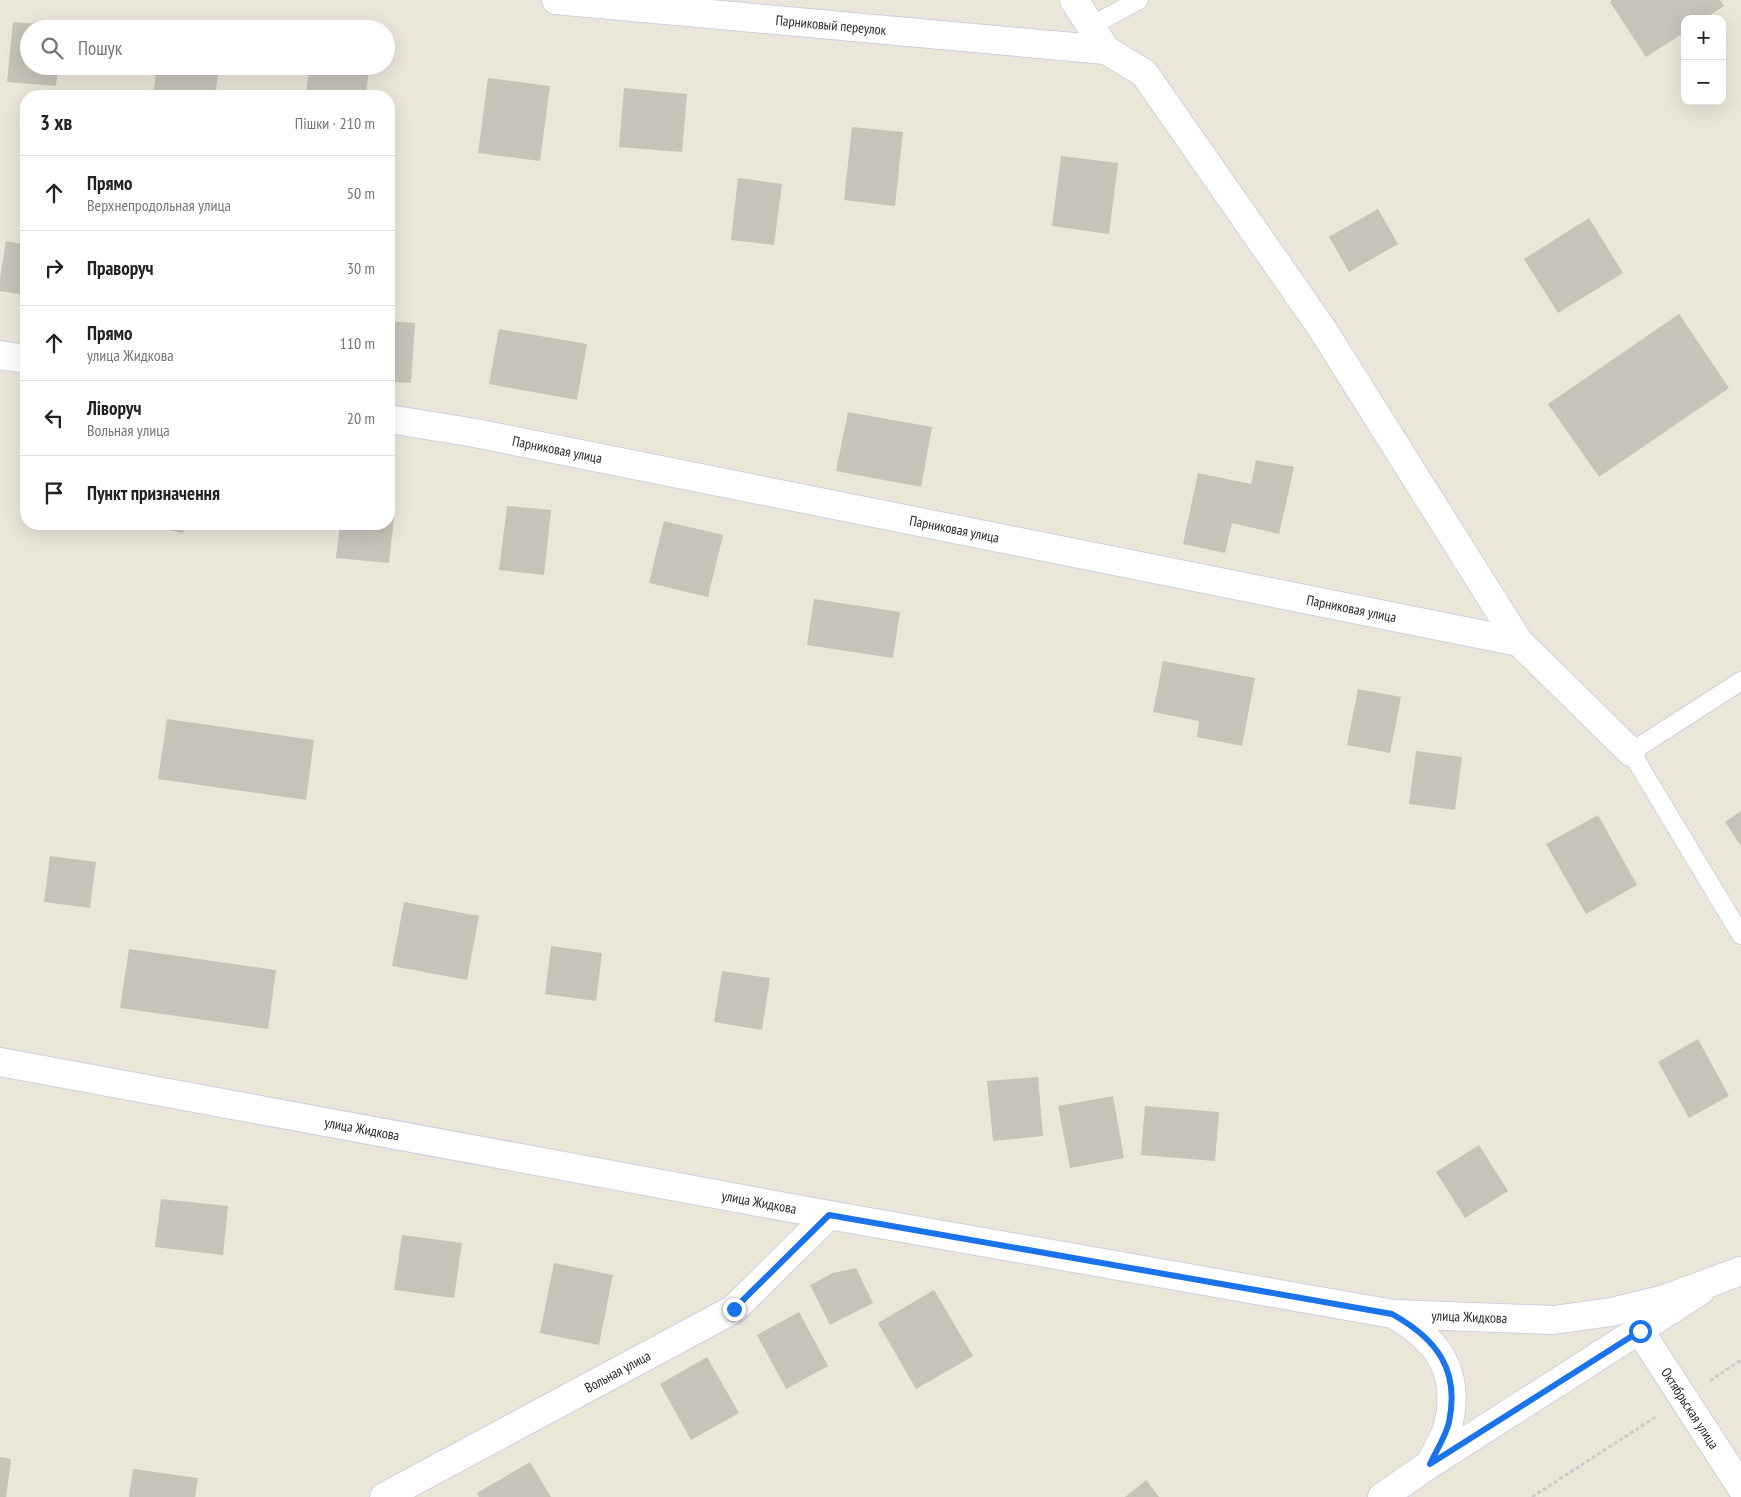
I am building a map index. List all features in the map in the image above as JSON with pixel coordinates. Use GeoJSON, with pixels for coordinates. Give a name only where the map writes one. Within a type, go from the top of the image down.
{"type":"FeatureCollection","features":[{"type":"Feature","properties":{"kind":"street","name":"Парниковый переулок"},"geometry":{"type":"LineString","coordinates":[[556,0],[1106,50]]}},
{"type":"Feature","properties":{"kind":"street"},"geometry":{"type":"LineString","coordinates":[[1074,0],[1106,50],[1144,73],[1299,295],[1519,642],[1631,752]]}},
{"type":"Feature","properties":{"kind":"street"},"geometry":{"type":"LineString","coordinates":[[0,355],[20,358]]}},
{"type":"Feature","properties":{"kind":"street","name":"Парниковая улица"},"geometry":{"type":"LineString","coordinates":[[395,420],[475,433],[1519,642]]}},
{"type":"Feature","properties":{"kind":"street","name":"улица Жидкова"},"geometry":{"type":"LineString","coordinates":[[0,1062],[829,1215],[1392,1314],[1554,1320],[1611,1312],[1664,1299],[1715,1281]]}},
{"type":"Feature","properties":{"kind":"street","name":"Вольная улица"},"geometry":{"type":"LineString","coordinates":[[384,1497],[734,1309],[829,1215]]}},
{"type":"Feature","properties":{"kind":"street"},"geometry":{"type":"LineString","coordinates":[[1382,1497],[1430,1464],[1640,1331],[1715,1281],[1741,1271]]}},
{"type":"Feature","properties":{"kind":"street"},"geometry":{"type":"LineString","coordinates":[[1392,1314],[1426,1336],[1444,1361],[1452,1389],[1449,1423],[1430,1464]]}},
{"type":"Feature","properties":{"kind":"street","name":"Октябрьская улица"},"geometry":{"type":"LineString","coordinates":[[1640,1331],[1741,1487]]}},
{"type":"Feature","properties":{"kind":"lane"},"geometry":{"type":"LineString","coordinates":[[1091,26],[1139,0]]}},
{"type":"Feature","properties":{"kind":"lane"},"geometry":{"type":"LineString","coordinates":[[1741,681],[1631,752],[1741,935]]}},
{"type":"Feature","properties":{"kind":"path"},"geometry":{"type":"LineString","coordinates":[[1532,1497],[1684,1398]]}},
{"type":"Feature","properties":{"kind":"building"},"geometry":{"type":"Polygon","coordinates":[[[1612,0],[1720,0],[1724,6],[1710,15],[1681,15],[1681,35],[1646,57],[1610,2],[1612,0]]]}},
{"type":"Feature","properties":{"kind":"building"},"geometry":{"type":"Polygon","coordinates":[[[13,22],[20,23],[20,75],[57,75],[56,86],[7,82],[13,22]]]}},
{"type":"Feature","properties":{"kind":"building"},"geometry":{"type":"Polygon","coordinates":[[[156,75],[218,75],[216,90],[154,90],[156,75]]]}},
{"type":"Feature","properties":{"kind":"building"},"geometry":{"type":"Polygon","coordinates":[[[308,75],[368,75],[367,90],[307,90],[308,75]]]}},
{"type":"Feature","properties":{"kind":"building"},"geometry":{"type":"Polygon","coordinates":[[[488,78],[550,86],[540,161],[478,153],[488,78]]]}},
{"type":"Feature","properties":{"kind":"building"},"geometry":{"type":"Polygon","coordinates":[[[624,88],[687,94],[682,152],[619,147],[624,88]]]}},
{"type":"Feature","properties":{"kind":"building"},"geometry":{"type":"Polygon","coordinates":[[[852,127],[903,132],[895,206],[844,200],[852,127]]]}},
{"type":"Feature","properties":{"kind":"building"},"geometry":{"type":"Polygon","coordinates":[[[1061,156],[1118,163],[1109,234],[1052,226],[1061,156]]]}},
{"type":"Feature","properties":{"kind":"building"},"geometry":{"type":"Polygon","coordinates":[[[738,178],[782,184],[774,245],[731,240],[738,178]]]}},
{"type":"Feature","properties":{"kind":"building"},"geometry":{"type":"Polygon","coordinates":[[[1378,209],[1398,244],[1349,272],[1329,237],[1378,209]]]}},
{"type":"Feature","properties":{"kind":"building"},"geometry":{"type":"Polygon","coordinates":[[[1589,218],[1623,273],[1558,313],[1524,259],[1589,218]]]}},
{"type":"Feature","properties":{"kind":"building"},"geometry":{"type":"Polygon","coordinates":[[[6,241],[20,244],[20,294],[0,291],[0,278],[6,241]]]}},
{"type":"Feature","properties":{"kind":"building"},"geometry":{"type":"Polygon","coordinates":[[[1679,314],[1729,388],[1599,477],[1548,404],[1679,314]]]}},
{"type":"Feature","properties":{"kind":"building"},"geometry":{"type":"Polygon","coordinates":[[[395,321],[415,323],[411,383],[395,382],[395,321]]]}},
{"type":"Feature","properties":{"kind":"building"},"geometry":{"type":"Polygon","coordinates":[[[499,329],[587,344],[577,400],[489,384],[499,329]]]}},
{"type":"Feature","properties":{"kind":"building"},"geometry":{"type":"Polygon","coordinates":[[[848,412],[932,427],[921,487],[836,471],[848,412]]]}},
{"type":"Feature","properties":{"kind":"building"},"geometry":{"type":"Polygon","coordinates":[[[1256,460],[1294,467],[1279,534],[1232,523],[1225,553],[1183,544],[1198,473],[1251,484],[1256,460]]]}},
{"type":"Feature","properties":{"kind":"building"},"geometry":{"type":"Polygon","coordinates":[[[507,506],[551,510],[544,575],[499,570],[507,506]]]}},
{"type":"Feature","properties":{"kind":"building"},"geometry":{"type":"Polygon","coordinates":[[[664,521],[723,535],[708,597],[649,583],[664,521]]]}},
{"type":"Feature","properties":{"kind":"building"},"geometry":{"type":"Polygon","coordinates":[[[169,530],[184,530],[183,533],[169,530]]]}},
{"type":"Feature","properties":{"kind":"building"},"geometry":{"type":"Polygon","coordinates":[[[339,530],[393,530],[389,563],[336,558],[339,530]]]}},
{"type":"Feature","properties":{"kind":"building"},"geometry":{"type":"Polygon","coordinates":[[[814,599],[900,612],[893,658],[807,645],[814,599]]]}},
{"type":"Feature","properties":{"kind":"building"},"geometry":{"type":"Polygon","coordinates":[[[1163,661],[1255,678],[1242,746],[1197,737],[1199,721],[1153,712],[1163,661]]]}},
{"type":"Feature","properties":{"kind":"building"},"geometry":{"type":"Polygon","coordinates":[[[1358,689],[1401,697],[1390,753],[1347,745],[1358,689]]]}},
{"type":"Feature","properties":{"kind":"building"},"geometry":{"type":"Polygon","coordinates":[[[167,719],[314,740],[306,800],[158,779],[167,719]]]}},
{"type":"Feature","properties":{"kind":"building"},"geometry":{"type":"Polygon","coordinates":[[[1416,751],[1462,757],[1455,810],[1409,804],[1416,751]]]}},
{"type":"Feature","properties":{"kind":"building"},"geometry":{"type":"Polygon","coordinates":[[[1741,811],[1741,846],[1725,822],[1741,811]]]}},
{"type":"Feature","properties":{"kind":"building"},"geometry":{"type":"Polygon","coordinates":[[[1598,815],[1637,885],[1586,914],[1546,844],[1598,815]]]}},
{"type":"Feature","properties":{"kind":"building"},"geometry":{"type":"Polygon","coordinates":[[[50,856],[96,862],[90,908],[44,902],[50,856]]]}},
{"type":"Feature","properties":{"kind":"building"},"geometry":{"type":"Polygon","coordinates":[[[404,902],[479,916],[467,980],[392,966],[404,902]]]}},
{"type":"Feature","properties":{"kind":"building"},"geometry":{"type":"Polygon","coordinates":[[[551,946],[602,953],[596,1001],[545,994],[551,946]]]}},
{"type":"Feature","properties":{"kind":"building"},"geometry":{"type":"Polygon","coordinates":[[[129,949],[276,970],[268,1029],[120,1008],[129,949]]]}},
{"type":"Feature","properties":{"kind":"building"},"geometry":{"type":"Polygon","coordinates":[[[722,971],[770,978],[762,1030],[714,1022],[722,971]]]}},
{"type":"Feature","properties":{"kind":"building"},"geometry":{"type":"Polygon","coordinates":[[[1698,1039],[1729,1096],[1689,1118],[1658,1062],[1698,1039]]]}},
{"type":"Feature","properties":{"kind":"building"},"geometry":{"type":"Polygon","coordinates":[[[1038,1077],[1043,1136],[993,1141],[987,1081],[1038,1077]]]}},
{"type":"Feature","properties":{"kind":"building"},"geometry":{"type":"Polygon","coordinates":[[[1113,1096],[1124,1158],[1070,1168],[1058,1106],[1113,1096]]]}},
{"type":"Feature","properties":{"kind":"building"},"geometry":{"type":"Polygon","coordinates":[[[1145,1106],[1219,1112],[1215,1161],[1141,1155],[1145,1106]]]}},
{"type":"Feature","properties":{"kind":"building"},"geometry":{"type":"Polygon","coordinates":[[[1479,1145],[1508,1191],[1465,1218],[1436,1172],[1479,1145]]]}},
{"type":"Feature","properties":{"kind":"building"},"geometry":{"type":"Polygon","coordinates":[[[161,1199],[228,1206],[223,1255],[155,1247],[161,1199]]]}},
{"type":"Feature","properties":{"kind":"building"},"geometry":{"type":"Polygon","coordinates":[[[402,1235],[462,1243],[454,1298],[394,1290],[402,1235]]]}},
{"type":"Feature","properties":{"kind":"building"},"geometry":{"type":"Polygon","coordinates":[[[554,1263],[613,1275],[599,1345],[540,1333],[554,1263]]]}},
{"type":"Feature","properties":{"kind":"building"},"geometry":{"type":"Polygon","coordinates":[[[856,1268],[873,1303],[830,1325],[810,1285],[833,1273],[856,1268]]]}},
{"type":"Feature","properties":{"kind":"building"},"geometry":{"type":"Polygon","coordinates":[[[934,1290],[973,1356],[916,1389],[878,1323],[934,1290]]]}},
{"type":"Feature","properties":{"kind":"building"},"geometry":{"type":"Polygon","coordinates":[[[799,1312],[828,1366],[786,1389],[757,1335],[799,1312]]]}},
{"type":"Feature","properties":{"kind":"building"},"geometry":{"type":"Polygon","coordinates":[[[707,1357],[739,1413],[691,1440],[660,1384],[707,1357]]]}},
{"type":"Feature","properties":{"kind":"building"},"geometry":{"type":"Polygon","coordinates":[[[0,1457],[11,1459],[6,1497],[0,1497],[0,1457]]]}},
{"type":"Feature","properties":{"kind":"building"},"geometry":{"type":"Polygon","coordinates":[[[530,1462],[551,1497],[479,1497],[477,1493],[530,1462]]]}},
{"type":"Feature","properties":{"kind":"building"},"geometry":{"type":"Polygon","coordinates":[[[133,1469],[198,1478],[195,1497],[129,1497],[133,1469]]]}},
{"type":"Feature","properties":{"kind":"building"},"geometry":{"type":"Polygon","coordinates":[[[1146,1480],[1159,1497],[1125,1497],[1146,1480]]]}},
{"type":"Feature","properties":{"kind":"route"},"geometry":{"type":"LineString","coordinates":[[734,1309],[829,1215],[1392,1314],[1426,1336],[1444,1361],[1452,1389],[1449,1423],[1430,1464],[1640,1331]]}}]}
